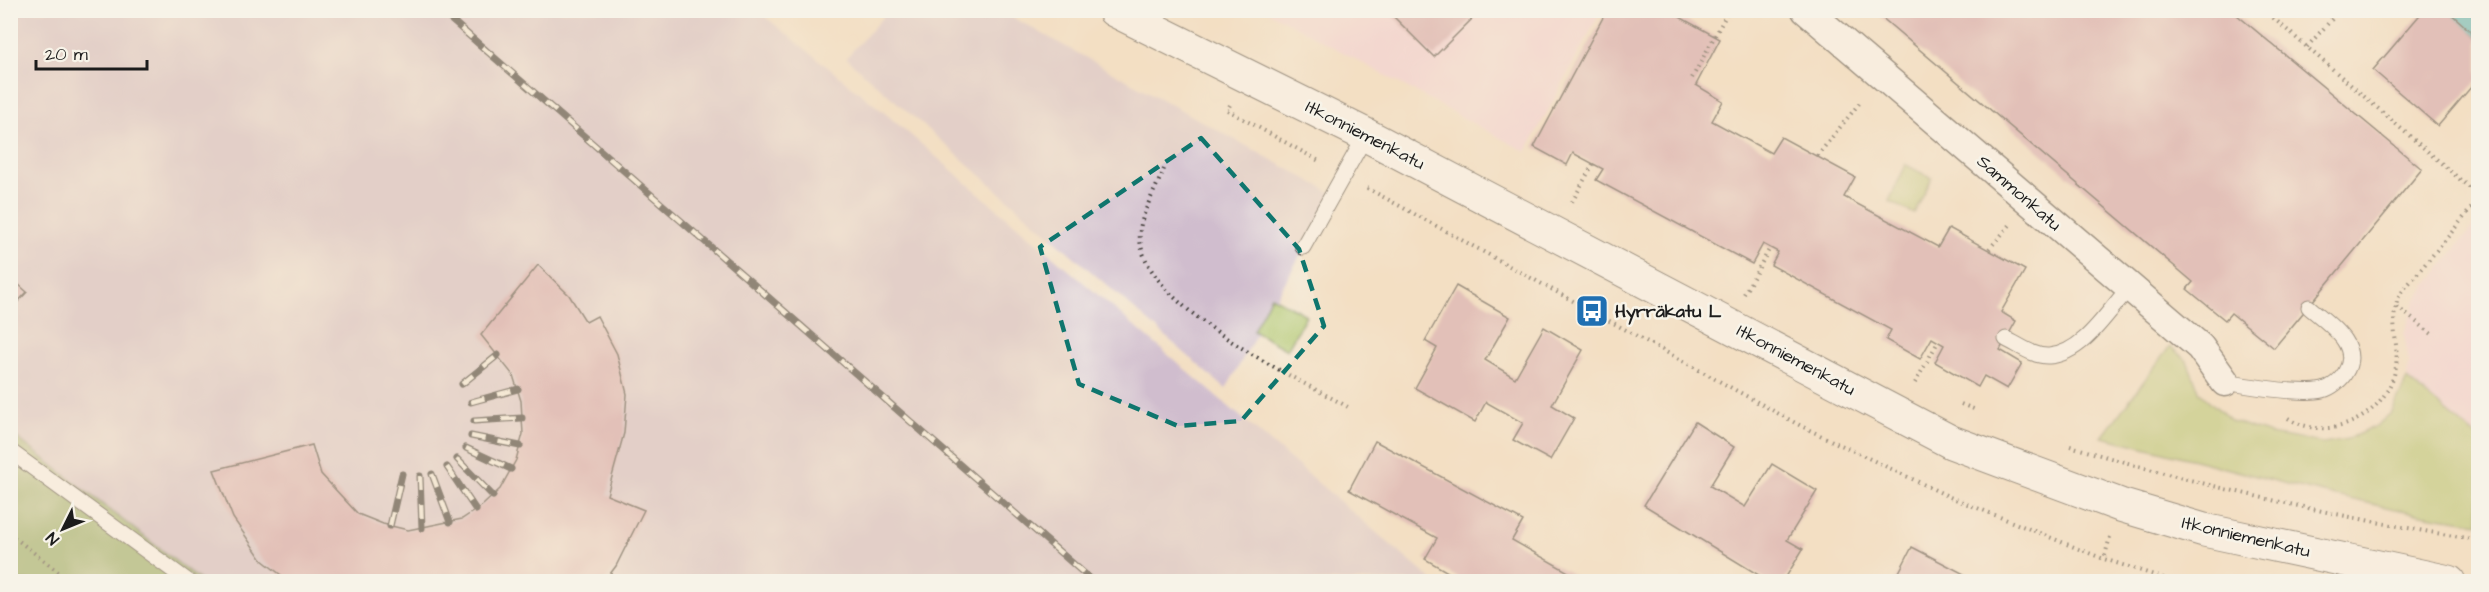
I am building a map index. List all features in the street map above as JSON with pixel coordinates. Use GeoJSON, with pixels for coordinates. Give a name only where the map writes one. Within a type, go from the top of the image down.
{"type":"FeatureCollection","features":[{"type":"Feature","properties":{"kind":"main road","name":"Itkonniemenkatu"},"geometry":{"type":"LineString","coordinates":[[1114,10],[1366,135],[1952,442],[2120,505],[2204,530],[2449,582]]}},
{"type":"Feature","properties":{"kind":"street","name":"Sammonkatu"},"geometry":{"type":"LineString","coordinates":[[1806,10],[2129,288],[2200,346],[2225,382]]}},
{"type":"Feature","properties":{"kind":"lane"},"geometry":{"type":"LineString","coordinates":[[1303,247],[1366,135]]}},
{"type":"Feature","properties":{"kind":"lane"},"geometry":{"type":"LineString","coordinates":[[2006,339],[2033,353],[2048,356],[2062,353],[2078,345],[2129,288]]}},
{"type":"Feature","properties":{"kind":"lane"},"geometry":{"type":"LineString","coordinates":[[2225,382],[2266,388],[2323,390],[2344,376],[2351,355],[2345,341],[2308,307]]}},
{"type":"Feature","properties":{"kind":"lane"},"geometry":{"type":"LineString","coordinates":[[10,451],[189,582]]}},
{"type":"Feature","properties":{"kind":"path"},"geometry":{"type":"LineString","coordinates":[[1692,78],[1729,10]]}},
{"type":"Feature","properties":{"kind":"path"},"geometry":{"type":"LineString","coordinates":[[2264,10],[2478,195]]}},
{"type":"Feature","properties":{"kind":"path"},"geometry":{"type":"LineString","coordinates":[[2307,47],[2340,10]]}},
{"type":"Feature","properties":{"kind":"path"},"geometry":{"type":"LineString","coordinates":[[1245,75],[1227,110],[1801,426],[1950,497],[2104,559]]}},
{"type":"Feature","properties":{"kind":"path"},"geometry":{"type":"LineString","coordinates":[[1816,156],[1863,98]]}},
{"type":"Feature","properties":{"kind":"path"},"geometry":{"type":"LineString","coordinates":[[1572,202],[1593,164]]}},
{"type":"Feature","properties":{"kind":"path"},"geometry":{"type":"LineString","coordinates":[[1164,169],[1140,228],[1144,255],[1156,274],[1185,307],[1223,338],[1348,407]]}},
{"type":"Feature","properties":{"kind":"path"},"geometry":{"type":"LineString","coordinates":[[1562,197],[1582,208]]}},
{"type":"Feature","properties":{"kind":"path"},"geometry":{"type":"LineString","coordinates":[[1989,249],[2011,224]]}},
{"type":"Feature","properties":{"kind":"path"},"geometry":{"type":"LineString","coordinates":[[1744,295],[1770,248]]}},
{"type":"Feature","properties":{"kind":"path"},"geometry":{"type":"LineString","coordinates":[[1734,290],[1754,301]]}},
{"type":"Feature","properties":{"kind":"path"},"geometry":{"type":"LineString","coordinates":[[2396,307],[2432,334]]}},
{"type":"Feature","properties":{"kind":"path"},"geometry":{"type":"LineString","coordinates":[[1915,383],[1938,342]]}},
{"type":"Feature","properties":{"kind":"path"},"geometry":{"type":"LineString","coordinates":[[1906,379],[1924,388]]}},
{"type":"Feature","properties":{"kind":"path"},"geometry":{"type":"LineString","coordinates":[[1955,401],[1987,415]]}},
{"type":"Feature","properties":{"kind":"path"},"geometry":{"type":"LineString","coordinates":[[2063,443],[2131,465],[2292,505],[2478,540]]}},
{"type":"Feature","properties":{"kind":"path"},"geometry":{"type":"LineString","coordinates":[[10,534],[71,582]]}},
{"type":"Feature","properties":{"kind":"highlighted area"},"geometry":{"type":"Polygon","coordinates":[[[1201,138],[1299,249],[1324,326],[1241,421],[1178,426],[1079,384],[1040,247],[1201,138]]]}},
{"type":"Feature","properties":{"kind":"shaded area"},"geometry":{"type":"Polygon","coordinates":[[[10,11],[758,11],[886,114],[1433,581],[201,581],[11,433],[10,11]]]}},
{"type":"Feature","properties":{"kind":"shaded area"},"geometry":{"type":"Polygon","coordinates":[[[888,11],[1001,11],[1334,194],[1226,389],[846,58],[888,11]]]}},
{"type":"Feature","properties":{"kind":"shaded area"},"geometry":{"type":"Polygon","coordinates":[[[1267,11],[1601,11],[1526,152],[1267,11]]]}},
{"type":"Feature","properties":{"kind":"shaded area"},"geometry":{"type":"Polygon","coordinates":[[[2478,220],[2478,438],[2407,379],[2409,363],[2404,334],[2416,300],[2478,220]]]}},
{"type":"Feature","properties":{"kind":"green space"},"geometry":{"type":"Polygon","coordinates":[[[1906,165],[1932,178],[1914,214],[1889,201],[1906,165]]]}},
{"type":"Feature","properties":{"kind":"green space"},"geometry":{"type":"Polygon","coordinates":[[[1271,296],[1306,315],[1287,350],[1253,331],[1271,296]]]}},
{"type":"Feature","properties":{"kind":"green space"},"geometry":{"type":"Polygon","coordinates":[[[2170,346],[2187,361],[2200,393],[2232,421],[2270,434],[2323,443],[2348,439],[2376,426],[2392,412],[2407,379],[2478,438],[2478,523],[2430,516],[2336,496],[2102,437],[2170,346]]]}},
{"type":"Feature","properties":{"kind":"green space"},"geometry":{"type":"Polygon","coordinates":[[[11,433],[201,581],[11,581],[11,433]]]}},
{"type":"Feature","properties":{"kind":"water"},"geometry":{"type":"Polygon","coordinates":[[[2447,11],[2478,11],[2478,38],[2447,11]]]}},
{"type":"Feature","properties":{"kind":"building"},"geometry":{"type":"Polygon","coordinates":[[[1387,10],[1481,10],[1434,57],[1387,10]]]}},
{"type":"Feature","properties":{"kind":"building"},"geometry":{"type":"Polygon","coordinates":[[[1607,10],[1667,10],[1720,39],[1696,85],[1723,101],[1712,121],[1771,153],[1781,137],[1855,177],[1844,197],[1938,247],[1949,228],[2025,270],[2001,312],[2016,321],[2000,350],[2022,363],[2007,389],[1984,376],[1978,387],[1935,362],[1944,345],[1932,338],[1920,359],[1886,340],[1891,330],[1771,265],[1778,252],[1763,244],[1752,264],[1596,180],[1603,169],[1573,153],[1567,165],[1534,147],[1607,10]]]}},
{"type":"Feature","properties":{"kind":"building"},"geometry":{"type":"Polygon","coordinates":[[[1873,10],[2231,10],[2422,169],[2274,348],[2231,313],[2225,320],[2187,289],[2193,282],[1873,10]]]}},
{"type":"Feature","properties":{"kind":"building"},"geometry":{"type":"Polygon","coordinates":[[[2424,10],[2447,10],[2478,38],[2478,79],[2438,126],[2373,70],[2424,10]]]}},
{"type":"Feature","properties":{"kind":"building"},"geometry":{"type":"Polygon","coordinates":[[[538,265],[569,295],[586,322],[597,316],[617,354],[627,394],[624,433],[607,495],[644,510],[616,566],[604,582],[290,582],[262,560],[233,518],[214,470],[312,445],[321,474],[358,514],[383,524],[408,530],[462,519],[483,505],[500,489],[516,460],[523,434],[521,401],[513,375],[481,335],[538,265]]]}},
{"type":"Feature","properties":{"kind":"building"},"geometry":{"type":"Polygon","coordinates":[[[10,277],[27,292],[10,310],[10,277]]]}},
{"type":"Feature","properties":{"kind":"building"},"geometry":{"type":"Polygon","coordinates":[[[1456,286],[1510,317],[1485,360],[1515,378],[1544,327],[1583,350],[1552,405],[1574,418],[1550,460],[1513,440],[1523,423],[1486,402],[1475,422],[1415,388],[1437,348],[1425,341],[1456,286]]]}},
{"type":"Feature","properties":{"kind":"building"},"geometry":{"type":"Polygon","coordinates":[[[1695,422],[1734,447],[1710,486],[1745,507],[1772,464],[1817,491],[1787,540],[1803,549],[1783,582],[1770,582],[1644,505],[1695,422]]]}},
{"type":"Feature","properties":{"kind":"building"},"geometry":{"type":"Polygon","coordinates":[[[1375,441],[1523,521],[1512,540],[1586,582],[1465,582],[1425,559],[1437,538],[1349,490],[1375,441]]]}},
{"type":"Feature","properties":{"kind":"building"},"geometry":{"type":"Polygon","coordinates":[[[1912,547],[1966,575],[1962,582],[1894,582],[1912,547]]]}},
{"type":"Feature","properties":{"kind":"railway"},"geometry":{"type":"LineString","coordinates":[[440,10],[1094,582]]}},
{"type":"Feature","properties":{"kind":"railway"},"geometry":{"type":"LineString","coordinates":[[462,384],[498,355]]}},
{"type":"Feature","properties":{"kind":"railway"},"geometry":{"type":"LineString","coordinates":[[471,402],[518,389]]}},
{"type":"Feature","properties":{"kind":"railway"},"geometry":{"type":"LineString","coordinates":[[474,421],[522,418]]}},
{"type":"Feature","properties":{"kind":"railway"},"geometry":{"type":"LineString","coordinates":[[471,436],[520,446]]}},
{"type":"Feature","properties":{"kind":"railway"},"geometry":{"type":"LineString","coordinates":[[466,448],[511,469]]}},
{"type":"Feature","properties":{"kind":"railway"},"geometry":{"type":"LineString","coordinates":[[457,459],[493,496]]}},
{"type":"Feature","properties":{"kind":"railway"},"geometry":{"type":"LineString","coordinates":[[447,467],[476,510]]}},
{"type":"Feature","properties":{"kind":"railway"},"geometry":{"type":"LineString","coordinates":[[390,526],[402,474]]}},
{"type":"Feature","properties":{"kind":"railway"},"geometry":{"type":"LineString","coordinates":[[432,474],[450,522]]}},
{"type":"Feature","properties":{"kind":"railway"},"geometry":{"type":"LineString","coordinates":[[420,476],[422,528]]}},
{"type":"Feature","properties":{"kind":"place","name":"Hyrräkatu L"},"geometry":{"type":"Point","coordinates":[1592,311]}}]}
